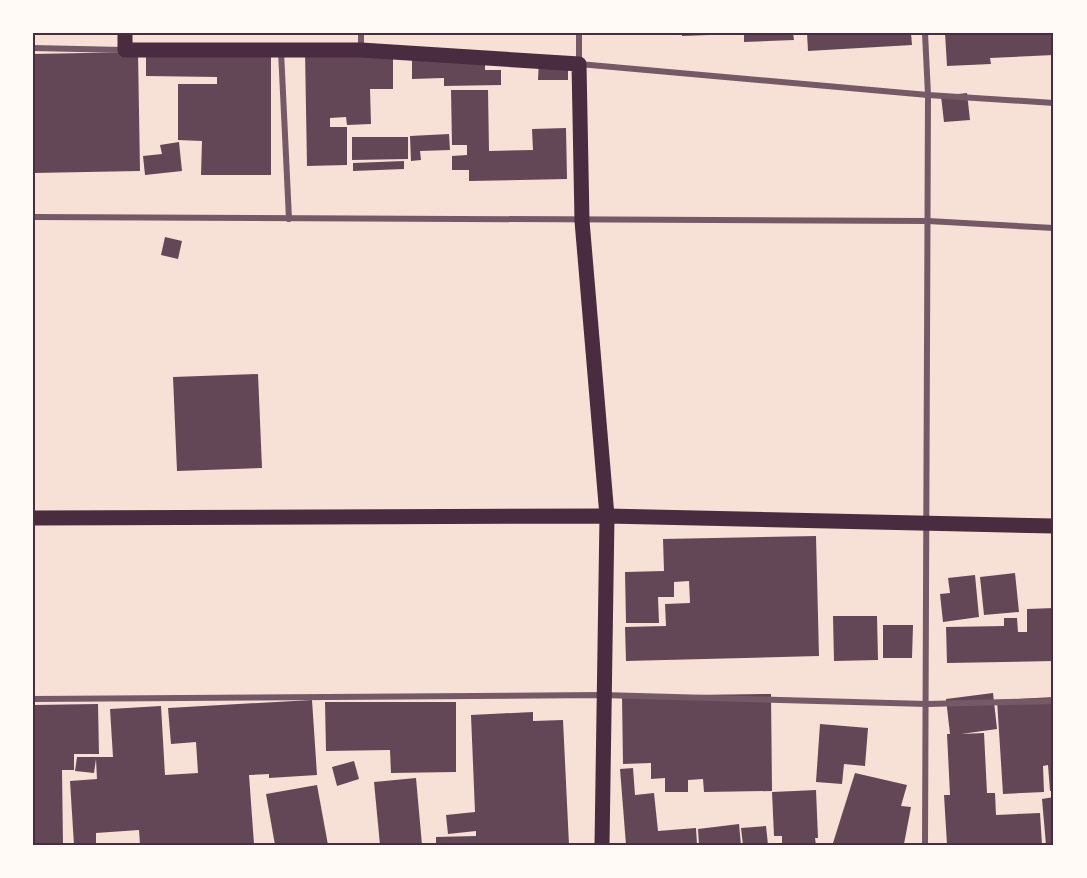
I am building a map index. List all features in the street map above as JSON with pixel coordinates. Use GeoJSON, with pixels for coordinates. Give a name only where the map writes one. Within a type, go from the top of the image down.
{"type":"FeatureCollection","features":[{"type":"Feature","properties":{"kind":"main road"},"geometry":{"type":"LineString","coordinates":[[125,33],[125,50],[361,50],[579,64],[582,221],[607,516],[602,845]]}},
{"type":"Feature","properties":{"kind":"main road"},"geometry":{"type":"LineString","coordinates":[[33,518],[607,516],[1054,526]]}},
{"type":"Feature","properties":{"kind":"street"},"geometry":{"type":"LineString","coordinates":[[361,33],[361,50]]}},
{"type":"Feature","properties":{"kind":"street"},"geometry":{"type":"LineString","coordinates":[[579,33],[579,64],[928,95],[1054,103]]}},
{"type":"Feature","properties":{"kind":"street"},"geometry":{"type":"LineString","coordinates":[[925,33],[928,95],[925,845]]}},
{"type":"Feature","properties":{"kind":"street"},"geometry":{"type":"LineString","coordinates":[[33,48],[125,50]]}},
{"type":"Feature","properties":{"kind":"street"},"geometry":{"type":"LineString","coordinates":[[281,50],[289,219]]}},
{"type":"Feature","properties":{"kind":"street"},"geometry":{"type":"LineString","coordinates":[[33,217],[928,221],[1054,228]]}},
{"type":"Feature","properties":{"kind":"street"},"geometry":{"type":"LineString","coordinates":[[33,699],[603,695],[927,704],[1054,701]]}},
{"type":"Feature","properties":{"kind":"building"},"geometry":{"type":"Polygon","coordinates":[[[682,33],[710,33],[710,35],[682,36],[682,33]]]}},
{"type":"Feature","properties":{"kind":"building"},"geometry":{"type":"Polygon","coordinates":[[[744,33],[793,33],[794,40],[744,42],[744,33]]]}},
{"type":"Feature","properties":{"kind":"building"},"geometry":{"type":"Polygon","coordinates":[[[807,33],[911,33],[912,45],[808,51],[807,33]]]}},
{"type":"Feature","properties":{"kind":"building"},"geometry":{"type":"Polygon","coordinates":[[[945,33],[1054,33],[1054,55],[990,58],[991,64],[947,66],[945,33]]]}},
{"type":"Feature","properties":{"kind":"building"},"geometry":{"type":"Polygon","coordinates":[[[393,49],[393,89],[370,89],[371,124],[347,125],[346,117],[330,118],[330,127],[347,127],[347,165],[307,166],[305,51],[393,49]]]}},
{"type":"Feature","properties":{"kind":"building"},"geometry":{"type":"Polygon","coordinates":[[[138,52],[140,171],[33,173],[33,54],[138,52]]]}},
{"type":"Feature","properties":{"kind":"building"},"geometry":{"type":"Polygon","coordinates":[[[146,52],[271,52],[271,175],[201,175],[202,141],[178,140],[178,84],[217,84],[217,77],[146,76],[146,52]]]}},
{"type":"Feature","properties":{"kind":"building"},"geometry":{"type":"Polygon","coordinates":[[[485,52],[485,70],[501,70],[501,85],[444,86],[444,78],[412,79],[412,53],[485,52]]]}},
{"type":"Feature","properties":{"kind":"building"},"geometry":{"type":"Polygon","coordinates":[[[539,59],[568,60],[568,80],[538,80],[539,59]]]}},
{"type":"Feature","properties":{"kind":"building"},"geometry":{"type":"Polygon","coordinates":[[[451,90],[488,90],[489,151],[533,150],[532,129],[566,128],[567,179],[469,181],[469,170],[452,170],[452,156],[467,155],[467,145],[452,145],[451,90]]]}},
{"type":"Feature","properties":{"kind":"building"},"geometry":{"type":"Polygon","coordinates":[[[967,93],[970,120],[944,122],[941,96],[967,93]]]}},
{"type":"Feature","properties":{"kind":"building"},"geometry":{"type":"Polygon","coordinates":[[[449,134],[450,150],[420,151],[421,160],[411,161],[410,136],[449,134]]]}},
{"type":"Feature","properties":{"kind":"building"},"geometry":{"type":"Polygon","coordinates":[[[352,137],[408,137],[408,159],[352,160],[352,137]]]}},
{"type":"Feature","properties":{"kind":"building"},"geometry":{"type":"Polygon","coordinates":[[[179,142],[182,171],[145,175],[143,156],[162,154],[160,145],[179,142]]]}},
{"type":"Feature","properties":{"kind":"building"},"geometry":{"type":"Polygon","coordinates":[[[404,161],[404,169],[353,171],[353,163],[404,161]]]}},
{"type":"Feature","properties":{"kind":"building"},"geometry":{"type":"Polygon","coordinates":[[[165,237],[182,241],[178,259],[161,255],[165,237]]]}},
{"type":"Feature","properties":{"kind":"building"},"geometry":{"type":"Polygon","coordinates":[[[258,374],[262,468],[177,471],[173,377],[258,374]]]}},
{"type":"Feature","properties":{"kind":"building"},"geometry":{"type":"Polygon","coordinates":[[[816,536],[819,656],[626,661],[625,627],[666,626],[665,604],[690,603],[689,581],[674,582],[674,597],[658,597],[659,623],[626,623],[625,572],[664,571],[663,539],[816,536]]]}},
{"type":"Feature","properties":{"kind":"building"},"geometry":{"type":"Polygon","coordinates":[[[1015,573],[1019,612],[984,615],[980,577],[1015,573]]]}},
{"type":"Feature","properties":{"kind":"building"},"geometry":{"type":"Polygon","coordinates":[[[975,575],[979,617],[943,622],[940,594],[950,593],[948,578],[975,575]]]}},
{"type":"Feature","properties":{"kind":"building"},"geometry":{"type":"Polygon","coordinates":[[[1054,608],[1054,661],[947,663],[946,627],[1004,626],[1004,618],[1017,618],[1018,632],[1027,632],[1027,609],[1054,608]]]}},
{"type":"Feature","properties":{"kind":"building"},"geometry":{"type":"Polygon","coordinates":[[[833,616],[877,616],[878,660],[834,661],[833,616]]]}},
{"type":"Feature","properties":{"kind":"building"},"geometry":{"type":"Polygon","coordinates":[[[883,625],[913,625],[912,658],[883,658],[883,625]]]}},
{"type":"Feature","properties":{"kind":"building"},"geometry":{"type":"Polygon","coordinates":[[[993,693],[997,729],[961,734],[984,733],[987,793],[995,793],[996,815],[1040,813],[1042,845],[947,845],[944,795],[950,795],[947,734],[950,734],[946,699],[993,693]]]}},
{"type":"Feature","properties":{"kind":"building"},"geometry":{"type":"Polygon","coordinates":[[[771,694],[772,791],[704,792],[703,779],[688,780],[688,792],[665,792],[665,778],[651,779],[651,763],[623,764],[622,696],[771,694]]]}},
{"type":"Feature","properties":{"kind":"building"},"geometry":{"type":"Polygon","coordinates":[[[1054,697],[1054,791],[1050,791],[1048,765],[1043,766],[1044,792],[1003,794],[997,700],[1054,697]]]}},
{"type":"Feature","properties":{"kind":"building"},"geometry":{"type":"Polygon","coordinates":[[[312,700],[317,775],[269,778],[269,774],[249,775],[254,844],[140,845],[139,830],[96,833],[96,845],[74,845],[70,781],[97,779],[96,759],[94,773],[75,771],[77,757],[113,757],[110,709],[161,706],[165,775],[198,773],[196,742],[171,744],[168,708],[312,700]]]}},
{"type":"Feature","properties":{"kind":"building"},"geometry":{"type":"Polygon","coordinates":[[[325,702],[456,702],[456,772],[391,773],[390,750],[326,751],[325,702]]]}},
{"type":"Feature","properties":{"kind":"building"},"geometry":{"type":"Polygon","coordinates":[[[98,704],[99,754],[74,754],[74,770],[62,770],[63,845],[33,845],[33,705],[98,704]]]}},
{"type":"Feature","properties":{"kind":"building"},"geometry":{"type":"Polygon","coordinates":[[[533,712],[533,721],[563,720],[569,845],[436,845],[436,837],[476,836],[476,831],[448,834],[446,815],[475,812],[471,715],[533,712]]]}},
{"type":"Feature","properties":{"kind":"building"},"geometry":{"type":"Polygon","coordinates":[[[820,724],[868,728],[865,766],[844,764],[842,784],[816,782],[820,724]]]}},
{"type":"Feature","properties":{"kind":"building"},"geometry":{"type":"Polygon","coordinates":[[[354,761],[359,779],[337,786],[332,767],[354,761]]]}},
{"type":"Feature","properties":{"kind":"building"},"geometry":{"type":"Polygon","coordinates":[[[633,768],[635,795],[654,793],[658,831],[696,828],[697,845],[626,845],[620,769],[633,768]]]}},
{"type":"Feature","properties":{"kind":"building"},"geometry":{"type":"Polygon","coordinates":[[[855,773],[907,785],[901,806],[911,807],[904,844],[833,843],[855,773]]]}},
{"type":"Feature","properties":{"kind":"building"},"geometry":{"type":"Polygon","coordinates":[[[416,778],[422,845],[380,845],[374,782],[416,778]]]}},
{"type":"Feature","properties":{"kind":"building"},"geometry":{"type":"Polygon","coordinates":[[[317,785],[328,845],[275,845],[266,794],[317,785]]]}},
{"type":"Feature","properties":{"kind":"building"},"geometry":{"type":"Polygon","coordinates":[[[816,790],[818,838],[815,838],[816,845],[782,845],[782,836],[774,836],[772,792],[816,790]]]}},
{"type":"Feature","properties":{"kind":"building"},"geometry":{"type":"Polygon","coordinates":[[[1054,797],[1054,845],[1046,845],[1042,799],[1054,797]]]}},
{"type":"Feature","properties":{"kind":"building"},"geometry":{"type":"Polygon","coordinates":[[[739,824],[741,845],[699,845],[698,829],[739,824]]]}},
{"type":"Feature","properties":{"kind":"building"},"geometry":{"type":"Polygon","coordinates":[[[766,826],[768,845],[743,845],[741,828],[766,826]]]}}]}
